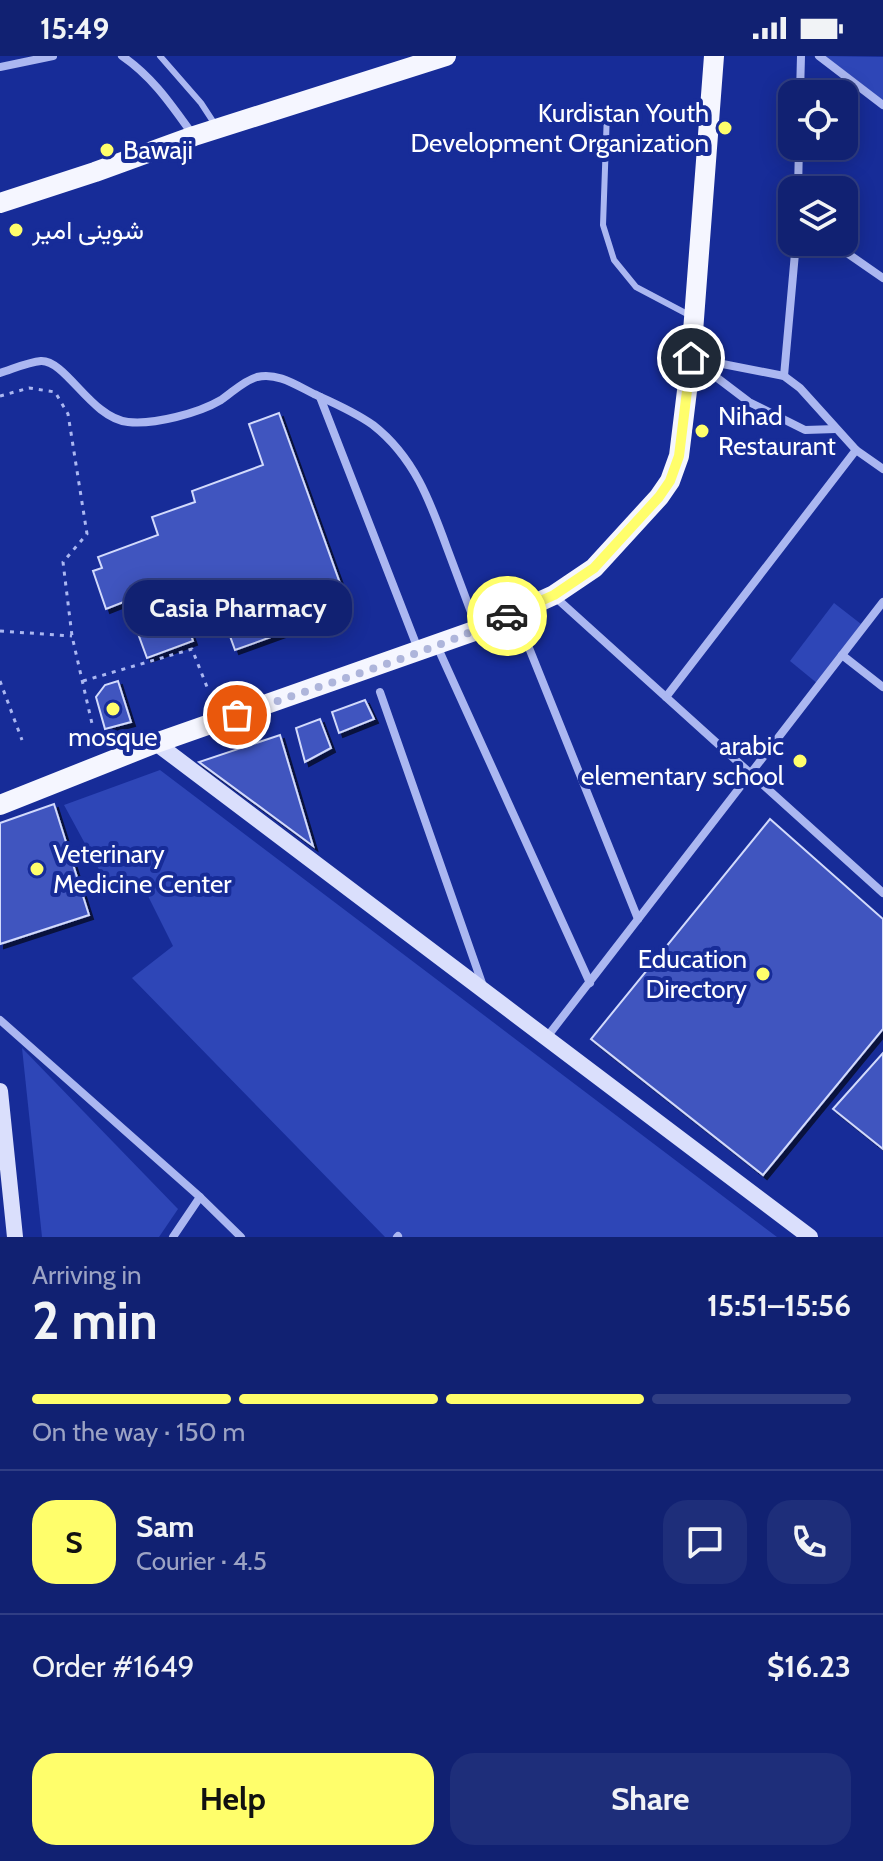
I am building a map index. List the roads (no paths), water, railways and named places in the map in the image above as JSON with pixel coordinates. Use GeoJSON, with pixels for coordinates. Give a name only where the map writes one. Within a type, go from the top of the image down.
{"type":"FeatureCollection","features":[{"type":"Feature","properties":{"kind":"main road"},"geometry":{"type":"LineString","coordinates":[[0,203],[194,136],[446,56]]}},
{"type":"Feature","properties":{"kind":"main road"},"geometry":{"type":"LineString","coordinates":[[0,805],[156,743],[477,630],[554,595],[594,568],[659,497],[670,481],[679,456],[691,358],[713,58]]}},
{"type":"Feature","properties":{"kind":"street"},"geometry":{"type":"LineString","coordinates":[[0,67],[36,57],[53,56]]}},
{"type":"Feature","properties":{"kind":"street"},"geometry":{"type":"LineString","coordinates":[[122,56],[141,69],[157,86],[194,136]]}},
{"type":"Feature","properties":{"kind":"street"},"geometry":{"type":"LineString","coordinates":[[800,80],[801,56]]}},
{"type":"Feature","properties":{"kind":"street"},"geometry":{"type":"LineString","coordinates":[[819,56],[883,105]]}},
{"type":"Feature","properties":{"kind":"street"},"geometry":{"type":"LineString","coordinates":[[784,376],[795,256]]}},
{"type":"Feature","properties":{"kind":"street"},"geometry":{"type":"LineString","coordinates":[[851,256],[883,278]]}},
{"type":"Feature","properties":{"kind":"street"},"geometry":{"type":"LineString","coordinates":[[691,358],[784,376],[800,388],[856,450],[883,469]]}},
{"type":"Feature","properties":{"kind":"street"},"geometry":{"type":"LineString","coordinates":[[691,358],[749,402],[805,430],[836,429]]}},
{"type":"Feature","properties":{"kind":"street"},"geometry":{"type":"LineString","coordinates":[[0,373],[40,361],[51,363],[89,401],[123,422],[140,423],[184,416],[213,404],[260,376],[280,378],[346,409],[372,425],[413,468],[427,495],[477,630]]}},
{"type":"Feature","properties":{"kind":"street"},"geometry":{"type":"LineString","coordinates":[[319,396],[428,648],[590,983]]}},
{"type":"Feature","properties":{"kind":"street"},"geometry":{"type":"LineString","coordinates":[[666,697],[856,450]]}},
{"type":"Feature","properties":{"kind":"street"},"geometry":{"type":"LineString","coordinates":[[554,595],[883,893]]}},
{"type":"Feature","properties":{"kind":"street"},"geometry":{"type":"LineString","coordinates":[[547,1037],[883,602]]}},
{"type":"Feature","properties":{"kind":"street"},"geometry":{"type":"LineString","coordinates":[[515,613],[638,919]]}},
{"type":"Feature","properties":{"kind":"street"},"geometry":{"type":"LineString","coordinates":[[842,655],[883,687]]}},
{"type":"Feature","properties":{"kind":"street"},"geometry":{"type":"LineString","coordinates":[[380,692],[485,990]]}},
{"type":"Feature","properties":{"kind":"street"},"geometry":{"type":"LineString","coordinates":[[156,743],[810,1237]]}},
{"type":"Feature","properties":{"kind":"street"},"geometry":{"type":"LineString","coordinates":[[0,1020],[241,1237]]}},
{"type":"Feature","properties":{"kind":"street"},"geometry":{"type":"LineString","coordinates":[[0,1091],[11,1235]]}},
{"type":"Feature","properties":{"kind":"street"},"geometry":{"type":"LineString","coordinates":[[173,1237],[200,1197]]}},
{"type":"Feature","properties":{"kind":"lane"},"geometry":{"type":"LineString","coordinates":[[160,56],[201,103],[218,129]]}},
{"type":"Feature","properties":{"kind":"lane"},"geometry":{"type":"LineString","coordinates":[[607,112],[603,225],[614,260],[636,287],[694,317]]}},
{"type":"Feature","properties":{"kind":"place","name":"Kurdistan Youth Development Organization"},"geometry":{"type":"Point","coordinates":[725,128]}},
{"type":"Feature","properties":{"kind":"place","name":"Bawaji"},"geometry":{"type":"Point","coordinates":[107,150]}},
{"type":"Feature","properties":{"kind":"place","name":"شوينى امير"},"geometry":{"type":"Point","coordinates":[16,230]}},
{"type":"Feature","properties":{"kind":"place","name":"Nihad Restaurant"},"geometry":{"type":"Point","coordinates":[702,431]}},
{"type":"Feature","properties":{"kind":"place","name":"mosque"},"geometry":{"type":"Point","coordinates":[113,709]}},
{"type":"Feature","properties":{"kind":"place","name":"Casia Pharmacy"},"geometry":{"type":"Point","coordinates":[237,715]}},
{"type":"Feature","properties":{"kind":"place","name":"arabic elementary school"},"geometry":{"type":"Point","coordinates":[800,761]}},
{"type":"Feature","properties":{"kind":"place","name":"Veterinary Medicine Center"},"geometry":{"type":"Point","coordinates":[37,869]}},
{"type":"Feature","properties":{"kind":"place","name":"Education Directory"},"geometry":{"type":"Point","coordinates":[763,974]}}]}
